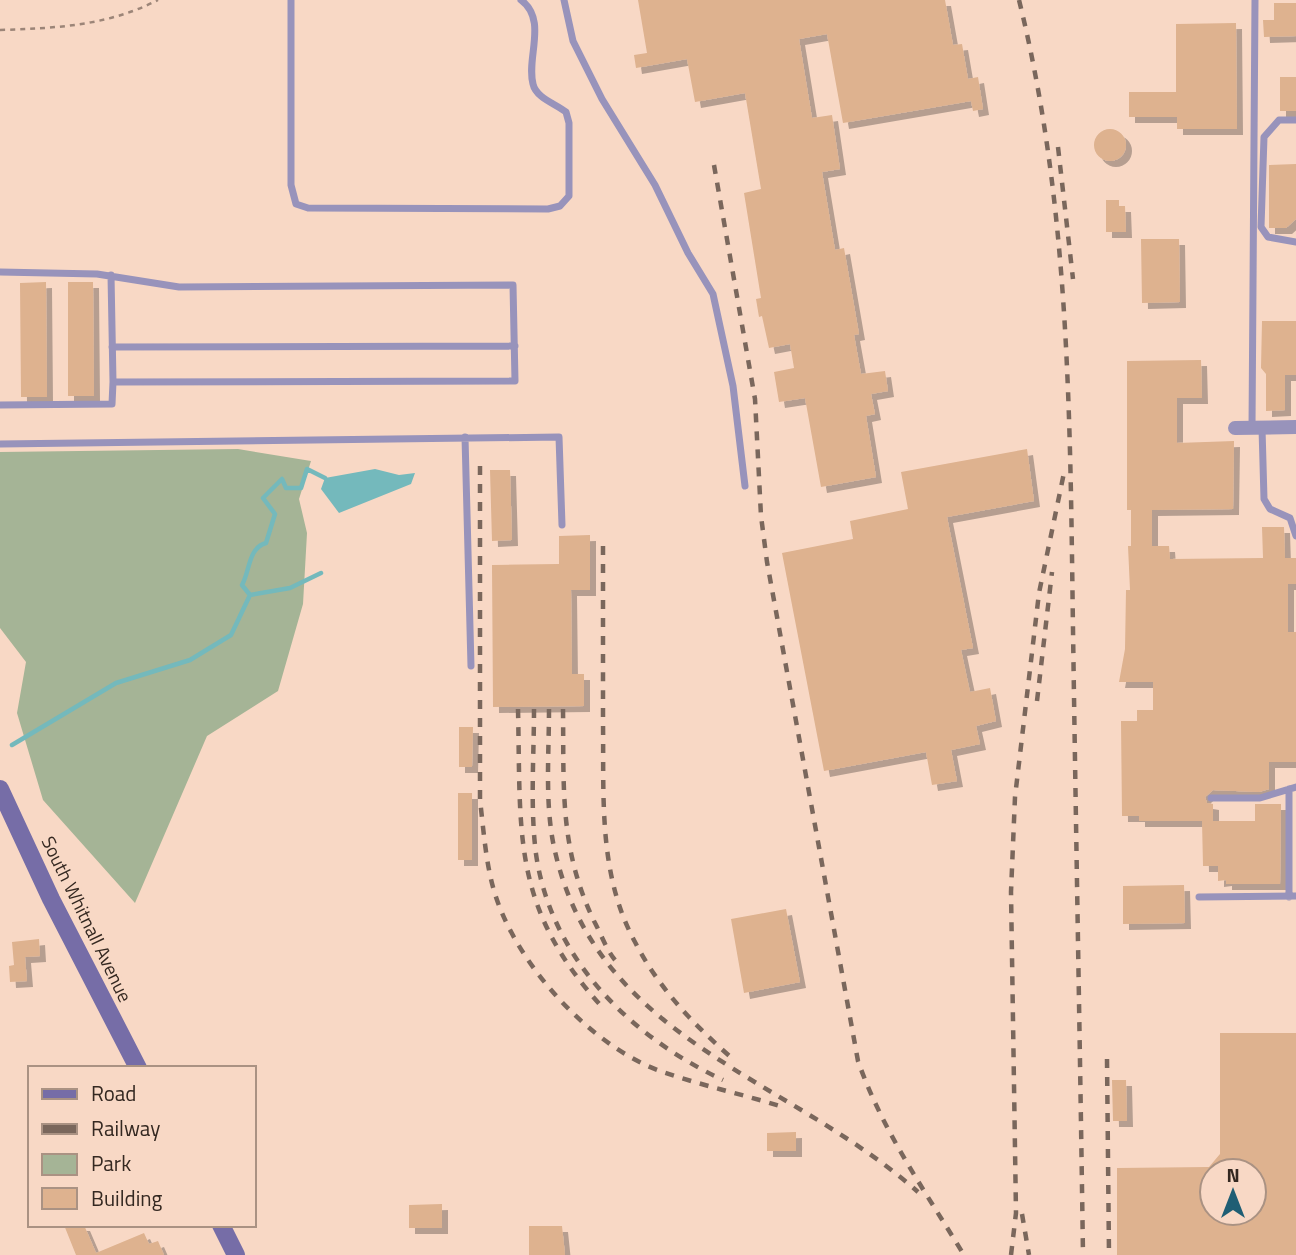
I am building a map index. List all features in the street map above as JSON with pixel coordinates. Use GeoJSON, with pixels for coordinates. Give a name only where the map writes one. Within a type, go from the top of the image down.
{"type":"FeatureCollection","features":[{"type":"Feature","properties":{"kind":"street"},"geometry":{"type":"LineString","coordinates":[[1235,428],[1296,427]]}},
{"type":"Feature","properties":{"kind":"street","name":"South Whitnall Avenue"},"geometry":{"type":"LineString","coordinates":[[0,789],[51,899],[137,1066]]}},
{"type":"Feature","properties":{"kind":"street"},"geometry":{"type":"LineString","coordinates":[[221,1227],[236,1255]]}},
{"type":"Feature","properties":{"kind":"lane"},"geometry":{"type":"LineString","coordinates":[[291,0],[291,185],[296,204],[308,208],[548,209],[561,206],[569,196],[569,123],[566,112],[542,98],[533,86],[535,24],[521,0]]}},
{"type":"Feature","properties":{"kind":"lane"},"geometry":{"type":"LineString","coordinates":[[564,0],[573,41],[596,87],[655,185],[688,253],[713,294],[733,386],[746,486]]}},
{"type":"Feature","properties":{"kind":"lane"},"geometry":{"type":"LineString","coordinates":[[1255,0],[1257,427],[1264,499],[1270,509],[1290,519],[1296,536]]}},
{"type":"Feature","properties":{"kind":"lane"},"geometry":{"type":"LineString","coordinates":[[1296,120],[1279,120],[1264,137],[1261,227],[1268,237],[1296,242]]}},
{"type":"Feature","properties":{"kind":"lane"},"geometry":{"type":"LineString","coordinates":[[0,272],[111,275],[179,287],[513,285],[515,381],[113,382]]}},
{"type":"Feature","properties":{"kind":"lane"},"geometry":{"type":"LineString","coordinates":[[0,405],[112,404],[111,275]]}},
{"type":"Feature","properties":{"kind":"lane"},"geometry":{"type":"LineString","coordinates":[[112,347],[515,346]]}},
{"type":"Feature","properties":{"kind":"lane"},"geometry":{"type":"LineString","coordinates":[[0,444],[559,437],[562,525]]}},
{"type":"Feature","properties":{"kind":"lane"},"geometry":{"type":"LineString","coordinates":[[465,438],[471,666]]}},
{"type":"Feature","properties":{"kind":"lane"},"geometry":{"type":"LineString","coordinates":[[1199,897],[1293,897],[1293,788],[1260,798],[1211,798]]}},
{"type":"Feature","properties":{"kind":"path"},"geometry":{"type":"LineString","coordinates":[[0,30],[90,25],[112,20],[159,0]]}},
{"type":"Feature","properties":{"kind":"green space"},"geometry":{"type":"Polygon","coordinates":[[[238,449],[311,461],[299,499],[307,533],[303,604],[278,691],[207,736],[135,903],[43,800],[17,713],[26,662],[0,628],[0,452],[238,449]]]}},
{"type":"Feature","properties":{"kind":"water"},"geometry":{"type":"Polygon","coordinates":[[[375,469],[399,475],[415,473],[411,484],[339,513],[321,489],[325,478],[375,469]]]}},
{"type":"Feature","properties":{"kind":"building"},"geometry":{"type":"Polygon","coordinates":[[[638,0],[945,0],[953,45],[962,44],[968,79],[978,77],[983,109],[973,111],[971,101],[843,123],[827,34],[799,39],[812,118],[832,115],[840,169],[822,172],[835,250],[844,248],[859,334],[854,335],[861,374],[885,371],[888,391],[871,394],[875,414],[866,416],[876,477],[821,487],[805,398],[779,402],[774,372],[794,368],[790,344],[769,348],[762,316],[759,317],[756,299],[761,298],[744,193],[761,189],[745,93],[695,102],[687,59],[636,68],[634,55],[647,53],[638,0]]]}},
{"type":"Feature","properties":{"kind":"building"},"geometry":{"type":"Polygon","coordinates":[[[1274,3],[1296,3],[1296,36],[1264,37],[1263,20],[1274,20],[1274,3]]]}},
{"type":"Feature","properties":{"kind":"building"},"geometry":{"type":"Polygon","coordinates":[[[1236,23],[1237,129],[1177,129],[1177,117],[1129,117],[1129,92],[1176,92],[1176,24],[1236,23]]]}},
{"type":"Feature","properties":{"kind":"building"},"geometry":{"type":"Polygon","coordinates":[[[1280,77],[1296,77],[1296,111],[1280,111],[1280,77]]]}},
{"type":"Feature","properties":{"kind":"building"},"geometry":{"type":"Polygon","coordinates":[[[1110,129],[1121,134],[1126,145],[1121,156],[1110,161],[1099,156],[1094,145],[1099,134],[1110,129]]]}},
{"type":"Feature","properties":{"kind":"building"},"geometry":{"type":"Polygon","coordinates":[[[1296,164],[1296,219],[1286,228],[1269,228],[1269,165],[1296,164]]]}},
{"type":"Feature","properties":{"kind":"building"},"geometry":{"type":"Polygon","coordinates":[[[1106,200],[1119,200],[1119,206],[1125,206],[1126,232],[1106,232],[1106,200]]]}},
{"type":"Feature","properties":{"kind":"building"},"geometry":{"type":"Polygon","coordinates":[[[1141,239],[1179,239],[1180,302],[1142,303],[1141,239]]]}},
{"type":"Feature","properties":{"kind":"building"},"geometry":{"type":"Polygon","coordinates":[[[46,282],[47,397],[21,397],[20,283],[46,282]]]}},
{"type":"Feature","properties":{"kind":"building"},"geometry":{"type":"Polygon","coordinates":[[[68,282],[93,282],[94,396],[68,396],[68,282]]]}},
{"type":"Feature","properties":{"kind":"building"},"geometry":{"type":"Polygon","coordinates":[[[1262,321],[1296,321],[1296,375],[1285,375],[1285,410],[1266,411],[1266,374],[1261,368],[1262,321]]]}},
{"type":"Feature","properties":{"kind":"building"},"geometry":{"type":"Polygon","coordinates":[[[1201,360],[1202,398],[1177,398],[1177,443],[1234,441],[1233,509],[1152,510],[1152,546],[1169,546],[1170,559],[1263,558],[1262,527],[1284,527],[1285,558],[1296,558],[1296,584],[1288,584],[1288,632],[1296,632],[1296,762],[1269,762],[1269,789],[1259,792],[1213,790],[1205,797],[1207,803],[1213,804],[1213,821],[1255,821],[1255,804],[1281,804],[1280,884],[1226,884],[1226,880],[1218,881],[1218,866],[1203,866],[1202,821],[1139,821],[1139,816],[1122,816],[1121,721],[1137,721],[1137,710],[1153,710],[1153,682],[1119,682],[1125,649],[1126,590],[1130,590],[1127,361],[1201,360]]]}},
{"type":"Feature","properties":{"kind":"building"},"geometry":{"type":"Polygon","coordinates":[[[1027,449],[1034,501],[947,517],[973,648],[961,650],[970,692],[990,688],[996,721],[976,726],[980,744],[951,750],[957,781],[932,785],[926,752],[824,771],[782,553],[853,539],[850,521],[908,509],[901,472],[1027,449]]]}},
{"type":"Feature","properties":{"kind":"building"},"geometry":{"type":"Polygon","coordinates":[[[490,470],[510,470],[512,540],[492,541],[490,470]]]}},
{"type":"Feature","properties":{"kind":"building"},"geometry":{"type":"Polygon","coordinates":[[[590,535],[590,590],[571,590],[572,674],[584,674],[584,706],[493,707],[492,565],[559,564],[559,536],[590,535]]]}},
{"type":"Feature","properties":{"kind":"building"},"geometry":{"type":"Polygon","coordinates":[[[459,727],[473,727],[472,767],[459,767],[459,727]]]}},
{"type":"Feature","properties":{"kind":"building"},"geometry":{"type":"Polygon","coordinates":[[[458,793],[472,793],[472,860],[458,860],[458,793]]]}},
{"type":"Feature","properties":{"kind":"building"},"geometry":{"type":"Polygon","coordinates":[[[1184,885],[1185,923],[1123,924],[1123,886],[1184,885]]]}},
{"type":"Feature","properties":{"kind":"building"},"geometry":{"type":"Polygon","coordinates":[[[786,909],[800,982],[744,993],[731,919],[786,909]]]}},
{"type":"Feature","properties":{"kind":"building"},"geometry":{"type":"Polygon","coordinates":[[[39,939],[40,956],[25,957],[27,981],[10,982],[9,966],[14,965],[12,942],[39,939]]]}},
{"type":"Feature","properties":{"kind":"building"},"geometry":{"type":"Polygon","coordinates":[[[1220,1033],[1296,1033],[1296,1255],[1117,1255],[1117,1168],[1198,1167],[1198,1227],[1268,1227],[1268,1157],[1217,1157],[1220,1154],[1220,1033]]]}},
{"type":"Feature","properties":{"kind":"building"},"geometry":{"type":"Polygon","coordinates":[[[1112,1080],[1126,1080],[1127,1121],[1113,1121],[1112,1080]]]}},
{"type":"Feature","properties":{"kind":"building"},"geometry":{"type":"Polygon","coordinates":[[[796,1132],[796,1151],[767,1151],[767,1133],[796,1132]]]}},
{"type":"Feature","properties":{"kind":"building"},"geometry":{"type":"Polygon","coordinates":[[[442,1204],[442,1228],[409,1228],[409,1205],[442,1204]]]}},
{"type":"Feature","properties":{"kind":"building"},"geometry":{"type":"Polygon","coordinates":[[[529,1226],[562,1226],[565,1255],[529,1255],[529,1226]]]}},
{"type":"Feature","properties":{"kind":"building"},"geometry":{"type":"Polygon","coordinates":[[[65,1227],[85,1227],[96,1253],[144,1233],[149,1244],[158,1241],[164,1255],[76,1255],[65,1227]]]}},
{"type":"Feature","properties":{"kind":"waterway"},"geometry":{"type":"LineString","coordinates":[[250,595],[242,585],[253,555],[266,543],[275,514],[263,498],[282,479],[286,488],[301,488],[307,469],[325,478]]}},
{"type":"Feature","properties":{"kind":"waterway"},"geometry":{"type":"LineString","coordinates":[[250,595],[290,588],[321,573]]}},
{"type":"Feature","properties":{"kind":"waterway"},"geometry":{"type":"LineString","coordinates":[[12,745],[116,683],[190,660],[231,635],[250,595]]}},
{"type":"Feature","properties":{"kind":"railway"},"geometry":{"type":"LineString","coordinates":[[1019,0],[1049,156],[1064,313],[1072,550],[1083,1255]]}},
{"type":"Feature","properties":{"kind":"railway"},"geometry":{"type":"LineString","coordinates":[[1058,147],[1073,279]]}},
{"type":"Feature","properties":{"kind":"railway"},"geometry":{"type":"LineString","coordinates":[[714,165],[755,399],[761,516],[767,562],[858,1061],[892,1137],[964,1255]]}},
{"type":"Feature","properties":{"kind":"railway"},"geometry":{"type":"LineString","coordinates":[[480,466],[480,800],[490,876],[508,926],[523,953],[563,1003],[611,1045],[637,1061],[663,1072],[786,1108]]}},
{"type":"Feature","properties":{"kind":"railway"},"geometry":{"type":"LineString","coordinates":[[1011,1255],[1016,1213],[1011,892],[1015,797],[1039,593],[1065,468]]}},
{"type":"Feature","properties":{"kind":"railway"},"geometry":{"type":"LineString","coordinates":[[603,546],[604,807],[605,835],[615,889],[635,942],[655,975],[705,1034],[734,1060]]}},
{"type":"Feature","properties":{"kind":"railway"},"geometry":{"type":"LineString","coordinates":[[1037,701],[1052,572]]}},
{"type":"Feature","properties":{"kind":"railway"},"geometry":{"type":"LineString","coordinates":[[518,709],[522,833],[536,902],[551,937],[573,971],[603,1008]]}},
{"type":"Feature","properties":{"kind":"railway"},"geometry":{"type":"LineString","coordinates":[[534,709],[533,800],[536,854],[545,892],[559,928],[578,960],[601,990],[627,1017],[657,1041],[723,1080]]}},
{"type":"Feature","properties":{"kind":"railway"},"geometry":{"type":"LineString","coordinates":[[549,709],[548,793],[553,842],[574,909],[608,964],[651,1009],[701,1047],[866,1151],[918,1192]]}},
{"type":"Feature","properties":{"kind":"railway"},"geometry":{"type":"LineString","coordinates":[[563,709],[564,791],[569,842],[583,894],[615,960]]}},
{"type":"Feature","properties":{"kind":"railway"},"geometry":{"type":"LineString","coordinates":[[1107,1059],[1109,1255]]}},
{"type":"Feature","properties":{"kind":"railway"},"geometry":{"type":"LineString","coordinates":[[1022,1214],[1029,1255]]}}]}
